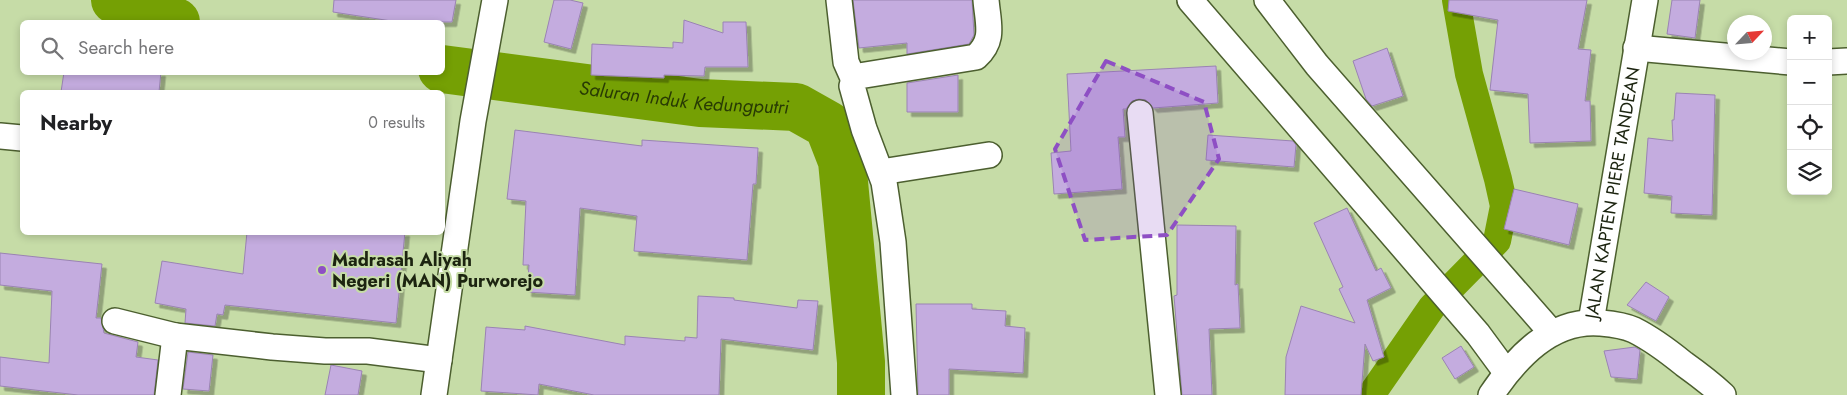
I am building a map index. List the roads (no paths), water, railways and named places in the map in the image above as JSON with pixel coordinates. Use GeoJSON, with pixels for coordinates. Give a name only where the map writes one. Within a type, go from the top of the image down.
{"type":"FeatureCollection","features":[{"type":"Feature","properties":{"kind":"street"},"geometry":{"type":"LineString","coordinates":[[839,0],[846,62],[854,80]]}},
{"type":"Feature","properties":{"kind":"street"},"geometry":{"type":"LineString","coordinates":[[904,395],[894,242],[884,182],[856,104],[852,86],[854,80],[859,76],[976,58],[983,51],[989,40],[986,0]]}},
{"type":"Feature","properties":{"kind":"street"},"geometry":{"type":"LineString","coordinates":[[1190,0],[1478,334],[1506,372]]}},
{"type":"Feature","properties":{"kind":"street"},"geometry":{"type":"LineString","coordinates":[[1267,0],[1317,65],[1552,333]]}},
{"type":"Feature","properties":{"kind":"street","name":"JALAN KAPTEN PIERE TANDEAN"},"geometry":{"type":"LineString","coordinates":[[1645,0],[1591,322],[1612,324],[1632,329],[1664,348],[1723,395]]}},
{"type":"Feature","properties":{"kind":"street"},"geometry":{"type":"LineString","coordinates":[[434,395],[439,360],[454,176],[472,121],[493,12]]}},
{"type":"Feature","properties":{"kind":"street"},"geometry":{"type":"LineString","coordinates":[[1636,48],[1787,62]]}},
{"type":"Feature","properties":{"kind":"street"},"geometry":{"type":"LineString","coordinates":[[1832,62],[1847,61]]}},
{"type":"Feature","properties":{"kind":"street"},"geometry":{"type":"LineString","coordinates":[[1140,113],[1168,395]]}},
{"type":"Feature","properties":{"kind":"street"},"geometry":{"type":"LineString","coordinates":[[0,136],[20,138]]}},
{"type":"Feature","properties":{"kind":"street"},"geometry":{"type":"LineString","coordinates":[[881,172],[988,155]]}},
{"type":"Feature","properties":{"kind":"street"},"geometry":{"type":"LineString","coordinates":[[115,321],[175,336],[272,347],[368,352],[439,360]]}},
{"type":"Feature","properties":{"kind":"street"},"geometry":{"type":"LineString","coordinates":[[1491,395],[1506,372],[1535,344],[1552,333],[1573,324],[1591,322]]}},
{"type":"Feature","properties":{"kind":"street"},"geometry":{"type":"LineString","coordinates":[[168,395],[175,336]]}},
{"type":"Feature","properties":{"kind":"waterway","name":"Saluran Induk Kedungputri"},"geometry":{"type":"LineString","coordinates":[[115,0],[170,20]]}},
{"type":"Feature","properties":{"kind":"waterway"},"geometry":{"type":"LineString","coordinates":[[1371,395],[1432,307],[1497,241],[1504,206],[1469,74],[1456,0]]}},
{"type":"Feature","properties":{"kind":"waterway","name":"Saluran Induk Kedungputri"},"geometry":{"type":"LineString","coordinates":[[445,69],[700,103],[796,107],[828,125],[842,161],[861,362],[861,395]]}},
{"type":"Feature","properties":{"kind":"place","name":"Madrasah Aliyah Negeri (MAN) Purworejo"},"geometry":{"type":"Point","coordinates":[322,270]}}]}
